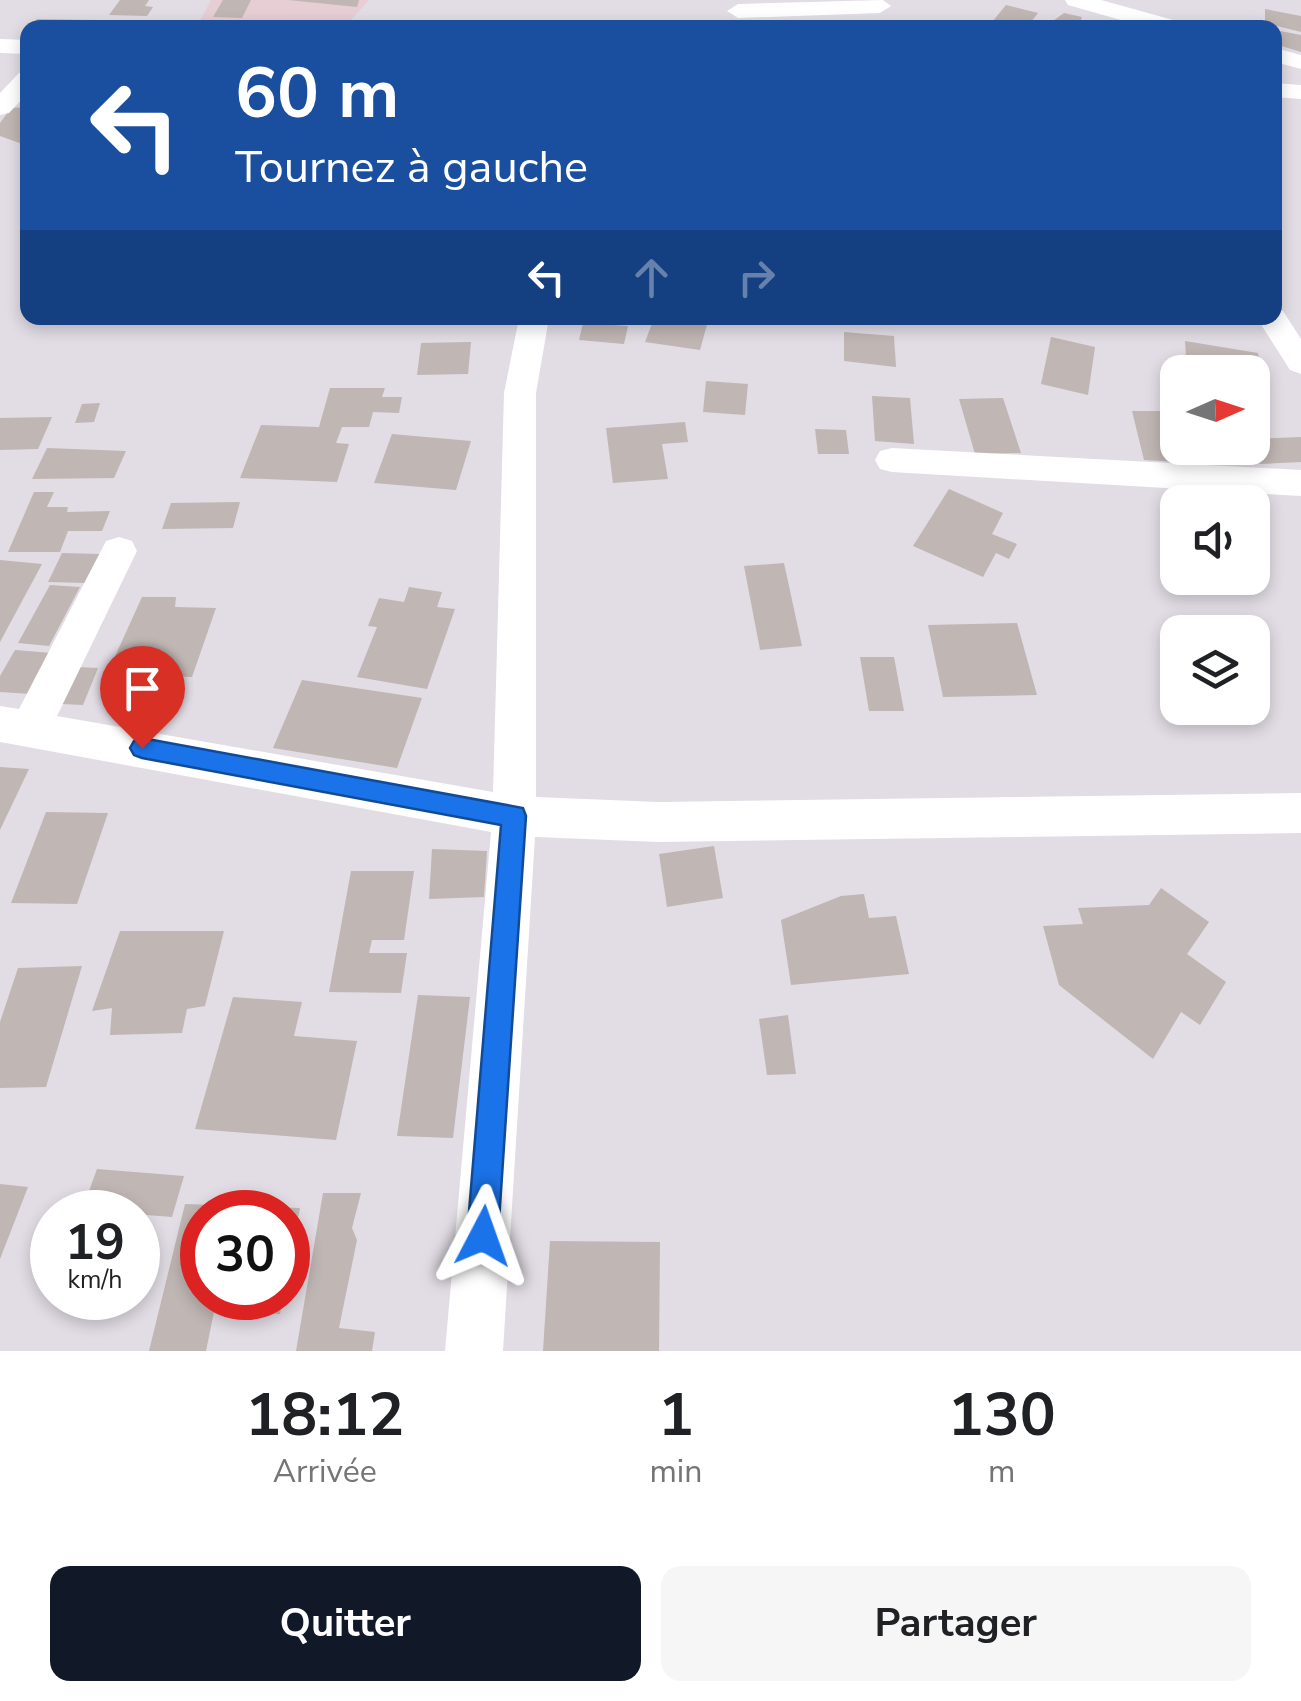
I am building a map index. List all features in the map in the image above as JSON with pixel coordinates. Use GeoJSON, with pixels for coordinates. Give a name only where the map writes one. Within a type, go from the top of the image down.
{"type":"FeatureCollection","features":[{"type":"Feature","properties":{"kind":"street"},"geometry":{"type":"LineString","coordinates":[[1076,0],[1147,20]]}},
{"type":"Feature","properties":{"kind":"street"},"geometry":{"type":"LineString","coordinates":[[738,11],[881,11]]}},
{"type":"Feature","properties":{"kind":"street"},"geometry":{"type":"LineString","coordinates":[[0,108],[20,87]]}},
{"type":"Feature","properties":{"kind":"street"},"geometry":{"type":"LineString","coordinates":[[474,1351],[514,816],[520,393],[533,325]]}},
{"type":"Feature","properties":{"kind":"street"},"geometry":{"type":"LineString","coordinates":[[1277,325],[1301,363]]}},
{"type":"Feature","properties":{"kind":"street"},"geometry":{"type":"LineString","coordinates":[[892,460],[1301,482]]}},
{"type":"Feature","properties":{"kind":"street"},"geometry":{"type":"LineString","coordinates":[[119,551],[15,726],[514,816],[659,822],[1301,813]]}},
{"type":"Feature","properties":{"kind":"shaded area"},"geometry":{"type":"Polygon","coordinates":[[[211,0],[369,0],[351,20],[201,20],[211,0]]]}},
{"type":"Feature","properties":{"kind":"building"},"geometry":{"type":"Polygon","coordinates":[[[120,0],[149,0],[145,6],[153,7],[147,16],[109,15],[120,0]]]}},
{"type":"Feature","properties":{"kind":"building"},"geometry":{"type":"Polygon","coordinates":[[[223,0],[251,0],[242,18],[213,17],[223,0]]]}},
{"type":"Feature","properties":{"kind":"building"},"geometry":{"type":"Polygon","coordinates":[[[288,0],[359,0],[357,7],[288,0]]]}},
{"type":"Feature","properties":{"kind":"building"},"geometry":{"type":"Polygon","coordinates":[[[1006,5],[1038,13],[1033,20],[994,20],[1006,5]]]}},
{"type":"Feature","properties":{"kind":"building"},"geometry":{"type":"Polygon","coordinates":[[[1265,9],[1301,16],[1301,32],[1282,27],[1282,20],[1265,20],[1265,9]]]}},
{"type":"Feature","properties":{"kind":"building"},"geometry":{"type":"Polygon","coordinates":[[[1064,13],[1082,17],[1081,20],[1054,20],[1064,13]]]}},
{"type":"Feature","properties":{"kind":"building"},"geometry":{"type":"Polygon","coordinates":[[[1282,31],[1301,35],[1301,52],[1282,46],[1282,31]]]}},
{"type":"Feature","properties":{"kind":"building"},"geometry":{"type":"Polygon","coordinates":[[[20,107],[20,143],[0,136],[0,123],[11,108],[20,107]]]}},
{"type":"Feature","properties":{"kind":"building"},"geometry":{"type":"Polygon","coordinates":[[[583,325],[628,326],[624,344],[579,340],[583,325]]]}},
{"type":"Feature","properties":{"kind":"building"},"geometry":{"type":"Polygon","coordinates":[[[651,325],[707,325],[700,350],[645,342],[651,325]]]}},
{"type":"Feature","properties":{"kind":"building"},"geometry":{"type":"Polygon","coordinates":[[[844,332],[894,336],[896,367],[844,361],[844,332]]]}},
{"type":"Feature","properties":{"kind":"building"},"geometry":{"type":"Polygon","coordinates":[[[1051,337],[1095,347],[1088,395],[1041,384],[1051,337]]]}},
{"type":"Feature","properties":{"kind":"building"},"geometry":{"type":"Polygon","coordinates":[[[1185,341],[1258,355],[1186,355],[1185,341]]]}},
{"type":"Feature","properties":{"kind":"building"},"geometry":{"type":"Polygon","coordinates":[[[471,342],[468,374],[417,375],[421,343],[471,342]]]}},
{"type":"Feature","properties":{"kind":"building"},"geometry":{"type":"Polygon","coordinates":[[[706,381],[748,384],[745,415],[703,412],[706,381]]]}},
{"type":"Feature","properties":{"kind":"building"},"geometry":{"type":"Polygon","coordinates":[[[330,388],[385,388],[382,397],[402,397],[399,413],[373,412],[369,427],[342,427],[336,443],[349,444],[337,482],[240,478],[261,425],[319,427],[330,388]]]}},
{"type":"Feature","properties":{"kind":"building"},"geometry":{"type":"Polygon","coordinates":[[[872,396],[910,398],[914,444],[875,441],[872,396]]]}},
{"type":"Feature","properties":{"kind":"building"},"geometry":{"type":"Polygon","coordinates":[[[1003,398],[1021,453],[975,454],[959,399],[1003,398]]]}},
{"type":"Feature","properties":{"kind":"building"},"geometry":{"type":"Polygon","coordinates":[[[100,403],[94,422],[75,423],[82,404],[100,403]]]}},
{"type":"Feature","properties":{"kind":"building"},"geometry":{"type":"Polygon","coordinates":[[[1132,411],[1160,411],[1160,461],[1144,460],[1132,411]]]}},
{"type":"Feature","properties":{"kind":"building"},"geometry":{"type":"Polygon","coordinates":[[[52,417],[38,449],[0,450],[0,418],[52,417]]]}},
{"type":"Feature","properties":{"kind":"building"},"geometry":{"type":"Polygon","coordinates":[[[685,422],[688,442],[662,444],[668,479],[613,483],[606,428],[685,422]]]}},
{"type":"Feature","properties":{"kind":"building"},"geometry":{"type":"Polygon","coordinates":[[[815,429],[846,430],[849,454],[818,454],[815,429]]]}},
{"type":"Feature","properties":{"kind":"building"},"geometry":{"type":"Polygon","coordinates":[[[392,434],[471,441],[456,490],[374,483],[392,434]]]}},
{"type":"Feature","properties":{"kind":"building"},"geometry":{"type":"Polygon","coordinates":[[[1301,437],[1301,462],[1270,464],[1270,438],[1301,437]]]}},
{"type":"Feature","properties":{"kind":"building"},"geometry":{"type":"Polygon","coordinates":[[[47,448],[126,451],[114,478],[32,479],[47,448]]]}},
{"type":"Feature","properties":{"kind":"building"},"geometry":{"type":"Polygon","coordinates":[[[949,489],[1003,513],[992,534],[1017,544],[1009,559],[996,553],[983,577],[913,546],[949,489]]]}},
{"type":"Feature","properties":{"kind":"building"},"geometry":{"type":"Polygon","coordinates":[[[34,492],[54,492],[47,507],[68,507],[67,512],[110,511],[102,531],[68,531],[60,552],[8,552],[34,492]]]}},
{"type":"Feature","properties":{"kind":"building"},"geometry":{"type":"Polygon","coordinates":[[[240,502],[233,528],[162,529],[171,503],[240,502]]]}},
{"type":"Feature","properties":{"kind":"building"},"geometry":{"type":"Polygon","coordinates":[[[62,553],[100,554],[87,583],[48,582],[62,553]]]}},
{"type":"Feature","properties":{"kind":"building"},"geometry":{"type":"Polygon","coordinates":[[[0,560],[42,564],[0,642],[0,560]]]}},
{"type":"Feature","properties":{"kind":"building"},"geometry":{"type":"Polygon","coordinates":[[[784,563],[802,646],[760,650],[744,566],[784,563]]]}},
{"type":"Feature","properties":{"kind":"building"},"geometry":{"type":"Polygon","coordinates":[[[50,585],[80,587],[49,646],[18,643],[50,585]]]}},
{"type":"Feature","properties":{"kind":"building"},"geometry":{"type":"Polygon","coordinates":[[[409,587],[442,592],[437,607],[455,609],[427,689],[357,677],[377,627],[368,626],[379,598],[404,602],[409,587]]]}},
{"type":"Feature","properties":{"kind":"building"},"geometry":{"type":"Polygon","coordinates":[[[142,597],[176,597],[175,607],[216,608],[192,677],[107,674],[142,597]]]}},
{"type":"Feature","properties":{"kind":"building"},"geometry":{"type":"Polygon","coordinates":[[[1017,623],[1037,695],[943,697],[928,625],[1017,623]]]}},
{"type":"Feature","properties":{"kind":"building"},"geometry":{"type":"Polygon","coordinates":[[[15,650],[52,653],[31,694],[0,692],[0,676],[15,650]]]}},
{"type":"Feature","properties":{"kind":"building"},"geometry":{"type":"Polygon","coordinates":[[[860,657],[894,657],[904,711],[869,711],[860,657]]]}},
{"type":"Feature","properties":{"kind":"building"},"geometry":{"type":"Polygon","coordinates":[[[77,667],[98,668],[83,705],[61,704],[77,667]]]}},
{"type":"Feature","properties":{"kind":"building"},"geometry":{"type":"Polygon","coordinates":[[[302,680],[422,698],[397,768],[273,748],[302,680]]]}},
{"type":"Feature","properties":{"kind":"building"},"geometry":{"type":"Polygon","coordinates":[[[0,767],[29,769],[0,830],[0,767]]]}},
{"type":"Feature","properties":{"kind":"building"},"geometry":{"type":"Polygon","coordinates":[[[46,812],[108,813],[77,904],[11,903],[46,812]]]}},
{"type":"Feature","properties":{"kind":"building"},"geometry":{"type":"Polygon","coordinates":[[[714,846],[723,898],[667,907],[659,854],[714,846]]]}},
{"type":"Feature","properties":{"kind":"building"},"geometry":{"type":"Polygon","coordinates":[[[432,849],[487,851],[484,897],[429,899],[432,849]]]}},
{"type":"Feature","properties":{"kind":"building"},"geometry":{"type":"Polygon","coordinates":[[[351,871],[414,871],[404,940],[372,940],[369,953],[407,953],[401,993],[329,992],[351,871]]]}},
{"type":"Feature","properties":{"kind":"building"},"geometry":{"type":"Polygon","coordinates":[[[1161,888],[1209,922],[1187,954],[1226,982],[1200,1025],[1181,1012],[1153,1059],[1059,985],[1043,926],[1083,924],[1078,908],[1149,905],[1161,888]]]}},
{"type":"Feature","properties":{"kind":"building"},"geometry":{"type":"Polygon","coordinates":[[[864,894],[869,918],[896,916],[909,974],[791,985],[781,920],[841,896],[864,894]]]}},
{"type":"Feature","properties":{"kind":"building"},"geometry":{"type":"Polygon","coordinates":[[[120,931],[224,931],[205,1006],[187,1009],[182,1033],[110,1035],[112,1008],[92,1011],[120,931]]]}},
{"type":"Feature","properties":{"kind":"building"},"geometry":{"type":"Polygon","coordinates":[[[82,966],[46,1087],[0,1088],[0,1022],[18,968],[82,966]]]}},
{"type":"Feature","properties":{"kind":"building"},"geometry":{"type":"Polygon","coordinates":[[[418,995],[470,997],[453,1138],[397,1136],[418,995]]]}},
{"type":"Feature","properties":{"kind":"building"},"geometry":{"type":"Polygon","coordinates":[[[233,997],[302,1002],[294,1036],[357,1041],[336,1140],[195,1129],[233,997]]]}},
{"type":"Feature","properties":{"kind":"building"},"geometry":{"type":"Polygon","coordinates":[[[788,1015],[796,1074],[767,1075],[759,1019],[788,1015]]]}},
{"type":"Feature","properties":{"kind":"building"},"geometry":{"type":"Polygon","coordinates":[[[97,1169],[184,1176],[172,1217],[160,1216],[160,1190],[89,1190],[97,1169]]]}},
{"type":"Feature","properties":{"kind":"building"},"geometry":{"type":"Polygon","coordinates":[[[0,1184],[28,1187],[0,1259],[0,1184]]]}},
{"type":"Feature","properties":{"kind":"building"},"geometry":{"type":"Polygon","coordinates":[[[323,1193],[361,1193],[352,1228],[357,1240],[339,1328],[375,1332],[372,1351],[296,1351],[301,1320],[310,1320],[310,1269],[323,1193]]]}},
{"type":"Feature","properties":{"kind":"building"},"geometry":{"type":"Polygon","coordinates":[[[180,1224],[180,1320],[212,1320],[206,1351],[149,1351],[157,1320],[160,1320],[180,1224]]]}},
{"type":"Feature","properties":{"kind":"building"},"geometry":{"type":"Polygon","coordinates":[[[550,1241],[660,1242],[659,1351],[543,1351],[550,1241]]]}},
{"type":"Feature","properties":{"kind":"route"},"geometry":{"type":"LineString","coordinates":[[142,748],[514,816],[483,1236]]}}]}
